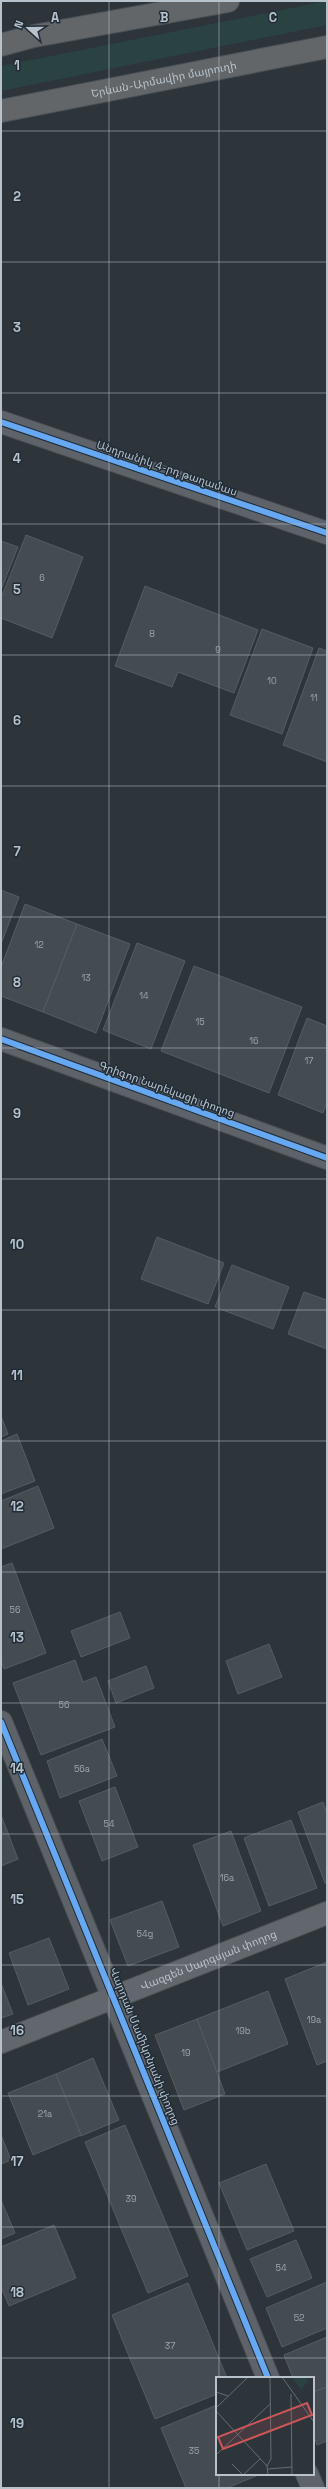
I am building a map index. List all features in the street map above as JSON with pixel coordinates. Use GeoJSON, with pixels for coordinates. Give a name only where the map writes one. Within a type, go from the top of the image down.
{"type":"FeatureCollection","features":[{"type":"Feature","properties":{"kind":"highway"},"geometry":{"type":"LineString","coordinates":[[1,44],[34,36],[228,1]]}},
{"type":"Feature","properties":{"kind":"highway","name":"Երևան-Արմավիր մայրուղի"},"geometry":{"type":"LineString","coordinates":[[1,111],[327,47]]}},
{"type":"Feature","properties":{"kind":"street","name":"Անդրանիկ 4-րդ թաղամաս"},"geometry":{"type":"LineString","coordinates":[[1,422],[327,533]]}},
{"type":"Feature","properties":{"kind":"street","name":"Գրիգոր Նարեկացի փողոց"},"geometry":{"type":"LineString","coordinates":[[1,1039],[327,1158]]}},
{"type":"Feature","properties":{"kind":"street","name":"Վարդան Մամիկոնյանի փողոց"},"geometry":{"type":"LineString","coordinates":[[1,1722],[115,1996],[268,2377]]}},
{"type":"Feature","properties":{"kind":"street","name":"Վազգեն Սարգսյան փողոց"},"geometry":{"type":"LineString","coordinates":[[1,2042],[327,1913]]}},
{"type":"Feature","properties":{"kind":"street"},"geometry":{"type":"LineString","coordinates":[[307,2475],[313,2488]]}},
{"type":"Feature","properties":{"kind":"green space"},"geometry":{"type":"Polygon","coordinates":[[[327,1],[327,25],[1,91],[1,66],[327,1]]]}},
{"type":"Feature","properties":{"kind":"building"},"geometry":{"type":"Polygon","coordinates":[[[26,535],[83,557],[52,638],[1,618],[1,598],[26,535]]]}},
{"type":"Feature","properties":{"kind":"building"},"geometry":{"type":"Polygon","coordinates":[[[1,541],[18,547],[1,590],[1,541]]]}},
{"type":"Feature","properties":{"kind":"building"},"geometry":{"type":"Polygon","coordinates":[[[145,586],[258,630],[234,693],[178,672],[172,687],[115,666],[145,586]]]}},
{"type":"Feature","properties":{"kind":"building"},"geometry":{"type":"Polygon","coordinates":[[[262,629],[313,648],[282,734],[230,715],[262,629]]]}},
{"type":"Feature","properties":{"kind":"building"},"geometry":{"type":"Polygon","coordinates":[[[319,648],[327,651],[327,762],[283,745],[319,648]]]}},
{"type":"Feature","properties":{"kind":"building"},"geometry":{"type":"Polygon","coordinates":[[[1,890],[19,897],[1,944],[1,890]]]}},
{"type":"Feature","properties":{"kind":"building"},"geometry":{"type":"Polygon","coordinates":[[[25,904],[77,924],[43,1012],[1,996],[1,967],[25,904]]]}},
{"type":"Feature","properties":{"kind":"building"},"geometry":{"type":"Polygon","coordinates":[[[77,924],[130,944],[96,1033],[43,1012],[77,924]]]}},
{"type":"Feature","properties":{"kind":"building"},"geometry":{"type":"Polygon","coordinates":[[[137,943],[185,961],[151,1049],[103,1030],[137,943]]]}},
{"type":"Feature","properties":{"kind":"building"},"geometry":{"type":"Polygon","coordinates":[[[194,966],[302,1007],[269,1093],[161,1051],[194,966]]]}},
{"type":"Feature","properties":{"kind":"building"},"geometry":{"type":"Polygon","coordinates":[[[307,1018],[327,1026],[327,1102],[323,1113],[278,1095],[307,1018]]]}},
{"type":"Feature","properties":{"kind":"building"},"geometry":{"type":"Polygon","coordinates":[[[157,1237],[224,1263],[208,1304],[141,1279],[157,1237]]]}},
{"type":"Feature","properties":{"kind":"building"},"geometry":{"type":"Polygon","coordinates":[[[232,1265],[289,1287],[273,1329],[215,1307],[232,1265]]]}},
{"type":"Feature","properties":{"kind":"building"},"geometry":{"type":"Polygon","coordinates":[[[304,1292],[327,1300],[327,1349],[288,1334],[304,1292]]]}},
{"type":"Feature","properties":{"kind":"building"},"geometry":{"type":"Polygon","coordinates":[[[1,1416],[8,1434],[1,1437],[1,1416]]]}},
{"type":"Feature","properties":{"kind":"building"},"geometry":{"type":"Polygon","coordinates":[[[17,1434],[35,1481],[1,1494],[1,1441],[17,1434]]]}},
{"type":"Feature","properties":{"kind":"building"},"geometry":{"type":"Polygon","coordinates":[[[38,1486],[54,1528],[1,1549],[1,1501],[38,1486]]]}},
{"type":"Feature","properties":{"kind":"building"},"geometry":{"type":"Polygon","coordinates":[[[12,1563],[46,1653],[4,1669],[1,1661],[1,1567],[12,1563]]]}},
{"type":"Feature","properties":{"kind":"building"},"geometry":{"type":"Polygon","coordinates":[[[120,1612],[130,1638],[81,1657],[71,1631],[120,1612]]]}},
{"type":"Feature","properties":{"kind":"building"},"geometry":{"type":"Polygon","coordinates":[[[269,1644],[282,1677],[238,1694],[226,1661],[269,1644]]]}},
{"type":"Feature","properties":{"kind":"building"},"geometry":{"type":"Polygon","coordinates":[[[75,1660],[83,1682],[96,1677],[115,1727],[41,1755],[13,1683],[75,1660]]]}},
{"type":"Feature","properties":{"kind":"building"},"geometry":{"type":"Polygon","coordinates":[[[146,1666],[154,1688],[116,1703],[108,1681],[146,1666]]]}},
{"type":"Feature","properties":{"kind":"building"},"geometry":{"type":"Polygon","coordinates":[[[102,1739],[117,1776],[60,1798],[47,1761],[102,1739]]]}},
{"type":"Feature","properties":{"kind":"building"},"geometry":{"type":"Polygon","coordinates":[[[115,1787],[138,1847],[102,1861],[79,1801],[115,1787]]]}},
{"type":"Feature","properties":{"kind":"building"},"geometry":{"type":"Polygon","coordinates":[[[323,1802],[327,1813],[327,1883],[325,1883],[298,1812],[323,1802]]]}},
{"type":"Feature","properties":{"kind":"building"},"geometry":{"type":"Polygon","coordinates":[[[1,1815],[18,1859],[1,1866],[1,1815]]]}},
{"type":"Feature","properties":{"kind":"building"},"geometry":{"type":"Polygon","coordinates":[[[291,1820],[317,1888],[269,1906],[244,1838],[291,1820]]]}},
{"type":"Feature","properties":{"kind":"building"},"geometry":{"type":"Polygon","coordinates":[[[231,1831],[261,1911],[223,1926],[193,1845],[231,1831]]]}},
{"type":"Feature","properties":{"kind":"building"},"geometry":{"type":"Polygon","coordinates":[[[162,1901],[179,1947],[128,1966],[110,1920],[162,1901]]]}},
{"type":"Feature","properties":{"kind":"building"},"geometry":{"type":"Polygon","coordinates":[[[49,1938],[69,1989],[28,2005],[9,1953],[49,1938]]]}},
{"type":"Feature","properties":{"kind":"building"},"geometry":{"type":"Polygon","coordinates":[[[327,1962],[327,2061],[317,2065],[285,1979],[327,1962]]]}},
{"type":"Feature","properties":{"kind":"building"},"geometry":{"type":"Polygon","coordinates":[[[1,1983],[13,2014],[1,2018],[1,1983]]]}},
{"type":"Feature","properties":{"kind":"building"},"geometry":{"type":"Polygon","coordinates":[[[268,1991],[288,2044],[217,2072],[197,2019],[268,1991]]]}},
{"type":"Feature","properties":{"kind":"building"},"geometry":{"type":"Polygon","coordinates":[[[197,2019],[225,2094],[184,2110],[155,2035],[197,2019]]]}},
{"type":"Feature","properties":{"kind":"building"},"geometry":{"type":"Polygon","coordinates":[[[93,2058],[119,2120],[81,2136],[56,2074],[93,2058]]]}},
{"type":"Feature","properties":{"kind":"building"},"geometry":{"type":"Polygon","coordinates":[[[56,2074],[81,2135],[33,2155],[8,2093],[56,2074]]]}},
{"type":"Feature","properties":{"kind":"building"},"geometry":{"type":"Polygon","coordinates":[[[125,2125],[188,2276],[148,2293],[85,2142],[125,2125]]]}},
{"type":"Feature","properties":{"kind":"building"},"geometry":{"type":"Polygon","coordinates":[[[1,2135],[11,2160],[1,2164],[1,2135]]]}},
{"type":"Feature","properties":{"kind":"building"},"geometry":{"type":"Polygon","coordinates":[[[266,2164],[294,2231],[247,2250],[219,2183],[266,2164]]]}},
{"type":"Feature","properties":{"kind":"building"},"geometry":{"type":"Polygon","coordinates":[[[1,2200],[15,2233],[1,2239],[1,2200]]]}},
{"type":"Feature","properties":{"kind":"building"},"geometry":{"type":"Polygon","coordinates":[[[54,2225],[76,2278],[9,2306],[1,2287],[1,2247],[54,2225]]]}},
{"type":"Feature","properties":{"kind":"building"},"geometry":{"type":"Polygon","coordinates":[[[296,2240],[312,2278],[267,2297],[250,2259],[296,2240]]]}},
{"type":"Feature","properties":{"kind":"building"},"geometry":{"type":"Polygon","coordinates":[[[327,2282],[327,2328],[282,2347],[266,2308],[327,2282]]]}},
{"type":"Feature","properties":{"kind":"building"},"geometry":{"type":"Polygon","coordinates":[[[188,2283],[227,2377],[216,2377],[216,2394],[155,2419],[112,2315],[188,2283]]]}},
{"type":"Feature","properties":{"kind":"building"},"geometry":{"type":"Polygon","coordinates":[[[327,2337],[327,2387],[314,2392],[314,2377],[293,2377],[284,2355],[327,2337]]]}},
{"type":"Feature","properties":{"kind":"building"},"geometry":{"type":"Polygon","coordinates":[[[327,2387],[327,2441],[317,2445],[314,2436],[314,2392],[327,2387]]]}},
{"type":"Feature","properties":{"kind":"building"},"geometry":{"type":"Polygon","coordinates":[[[216,2405],[216,2475],[259,2475],[227,2488],[186,2488],[161,2428],[216,2405]]]}},
{"type":"Feature","properties":{"kind":"cycle path"},"geometry":{"type":"LineString","coordinates":[[1,422],[327,533]]}},
{"type":"Feature","properties":{"kind":"cycle path"},"geometry":{"type":"LineString","coordinates":[[1,1039],[327,1158]]}},
{"type":"Feature","properties":{"kind":"cycle path"},"geometry":{"type":"LineString","coordinates":[[1,1722],[268,2377]]}}]}
